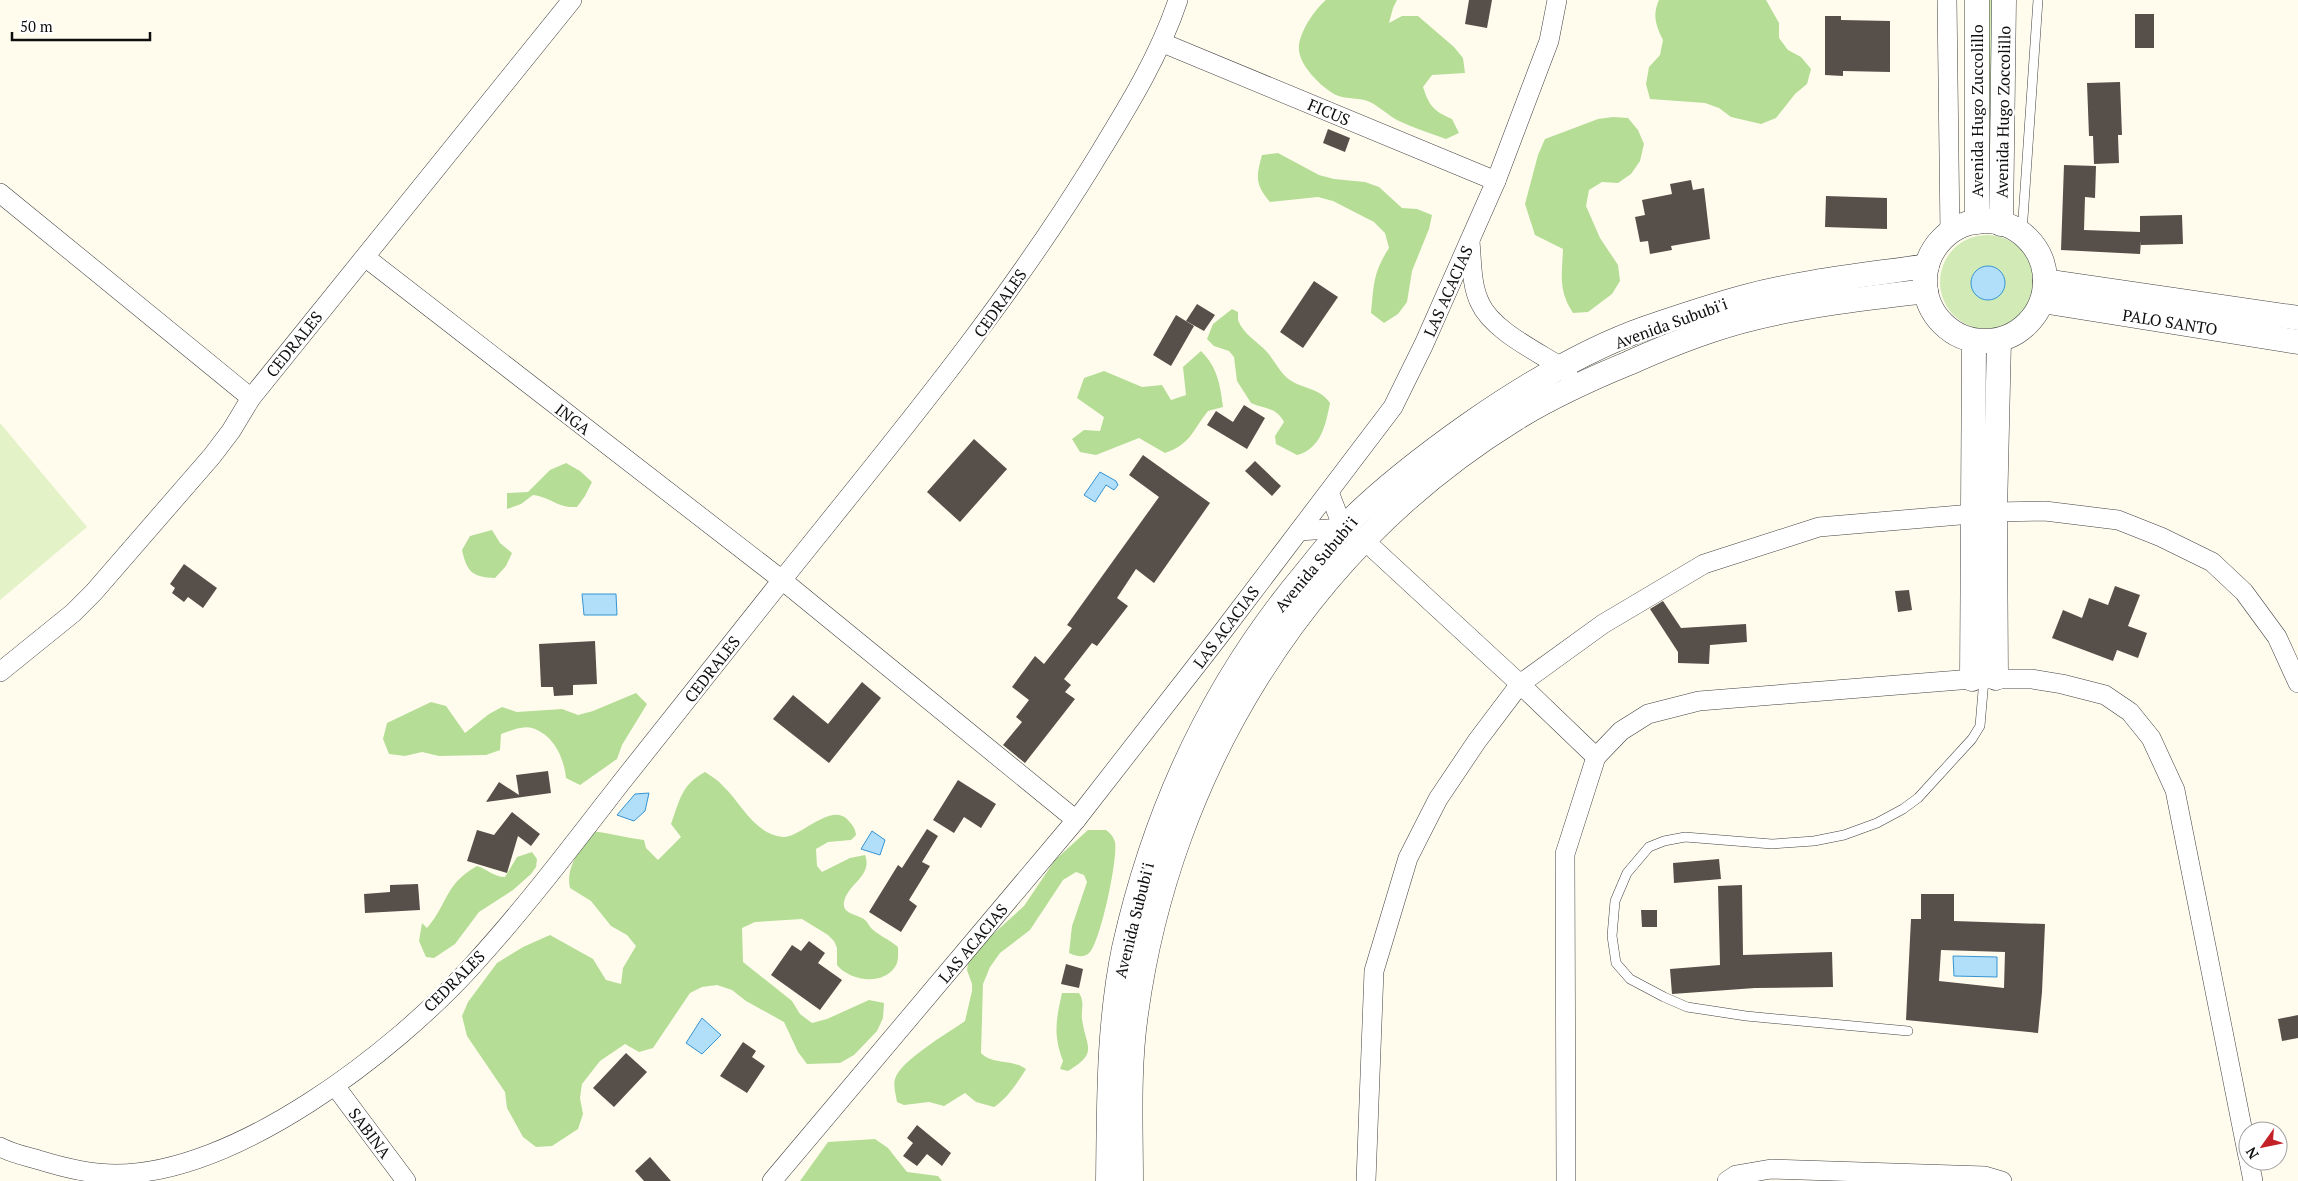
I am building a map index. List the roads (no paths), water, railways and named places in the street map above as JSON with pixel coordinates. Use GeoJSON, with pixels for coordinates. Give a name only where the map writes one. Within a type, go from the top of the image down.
{"type":"FeatureCollection","features":[{"type":"Feature","properties":{"kind":"street","name":"CEDRALES"},"geometry":{"type":"LineString","coordinates":[[0,672],[73,613],[94,592],[212,456],[231,431],[251,398],[572,0]]}},
{"type":"Feature","properties":{"kind":"street","name":"CEDRALES"},"geometry":{"type":"LineString","coordinates":[[0,1147],[11,1153],[77,1172],[118,1174],[172,1166],[218,1151],[262,1130],[335,1086],[412,1024],[471,967],[526,903],[975,338],[1061,216],[1135,95],[1162,43],[1178,0]]}},
{"type":"Feature","properties":{"kind":"street","name":"LAS ACACIAS"},"geometry":{"type":"LineString","coordinates":[[772,1181],[1076,820],[1393,407],[1496,181],[1549,40],[1557,0]]}},
{"type":"Feature","properties":{"kind":"street"},"geometry":{"type":"LineString","coordinates":[[1947,0],[1950,234]]}},
{"type":"Feature","properties":{"kind":"street","name":"Avenida Hugo Zuccolillo"},"geometry":{"type":"LineString","coordinates":[[1977,0],[1977,222]]}},
{"type":"Feature","properties":{"kind":"street","name":"Avenida Hugo Zoccolillo"},"geometry":{"type":"LineString","coordinates":[[2004,0],[2011,228]]}},
{"type":"Feature","properties":{"kind":"street","name":"FICUS"},"geometry":{"type":"LineString","coordinates":[[1162,43],[1496,181]]}},
{"type":"Feature","properties":{"kind":"street"},"geometry":{"type":"LineString","coordinates":[[0,193],[251,398]]}},
{"type":"Feature","properties":{"kind":"street"},"geometry":{"type":"LineString","coordinates":[[1977,222],[2011,228],[2033,245],[2042,262],[2044,291],[2032,319],[2017,332],[1999,340],[1974,341],[1957,334],[1942,324],[1932,308],[1926,291],[1927,266],[1934,250],[1960,227],[1977,222]]}},
{"type":"Feature","properties":{"kind":"street"},"geometry":{"type":"LineString","coordinates":[[1470,241],[1473,275],[1480,303],[1495,325],[1561,367],[1578,384]]}},
{"type":"Feature","properties":{"kind":"street","name":"INGA"},"geometry":{"type":"LineString","coordinates":[[365,257],[782,580]]}},
{"type":"Feature","properties":{"kind":"street","name":"Avenida Sububi'i"},"geometry":{"type":"LineString","coordinates":[[1108,1181],[1113,1012],[1124,950],[1137,896],[1162,817],[1198,736],[1244,654],[1290,592],[1343,528],[1430,452],[1501,402],[1561,367],[1642,330],[1746,297],[1823,282],[1927,266]]}},
{"type":"Feature","properties":{"kind":"street","name":"Avenida Sububi'i"},"geometry":{"type":"LineString","coordinates":[[1131,1181],[1132,1066],[1135,1016],[1146,954],[1162,888],[1182,826],[1218,744],[1252,684],[1306,607],[1364,541],[1443,469],[1515,419],[1578,384],[1665,347],[1752,318],[1824,303],[1926,291]]}},
{"type":"Feature","properties":{"kind":"street","name":"PALO SANTO"},"geometry":{"type":"LineString","coordinates":[[2044,291],[2298,318]]}},
{"type":"Feature","properties":{"kind":"street","name":"PALO SANTO"},"geometry":{"type":"LineString","coordinates":[[2044,291],[2298,342]]}},
{"type":"Feature","properties":{"kind":"street"},"geometry":{"type":"LineString","coordinates":[[1984,513],[1999,340]]}},
{"type":"Feature","properties":{"kind":"street"},"geometry":{"type":"LineString","coordinates":[[1974,341],[1984,513],[1984,678]]}},
{"type":"Feature","properties":{"kind":"street"},"geometry":{"type":"LineString","coordinates":[[1329,492],[1343,528]]}},
{"type":"Feature","properties":{"kind":"street"},"geometry":{"type":"LineString","coordinates":[[1366,1181],[1374,971],[1408,858],[1438,799],[1477,740],[1520,684],[1604,624],[1704,564],[1819,527],[1891,519],[2045,511],[2118,520],[2161,537],[2212,562],[2244,592],[2276,637],[2298,683]]}},
{"type":"Feature","properties":{"kind":"street"},"geometry":{"type":"LineString","coordinates":[[1299,531],[1343,528],[1364,541],[1520,684],[1596,758]]}},
{"type":"Feature","properties":{"kind":"street"},"geometry":{"type":"LineString","coordinates":[[782,580],[1076,820]]}},
{"type":"Feature","properties":{"kind":"street"},"geometry":{"type":"LineString","coordinates":[[1566,1181],[1565,854],[1596,758],[1621,731],[1648,714],[1699,701],[1984,678],[2062,684],[2106,696],[2130,712],[2151,738],[2175,790],[2241,1121]]}},
{"type":"Feature","properties":{"kind":"street","name":"SABINA"},"geometry":{"type":"LineString","coordinates":[[335,1086],[406,1181]]}},
{"type":"Feature","properties":{"kind":"street"},"geometry":{"type":"LineString","coordinates":[[1727,1181],[1736,1175],[1772,1169],[1855,1176],[1986,1176],[2002,1181]]}},
{"type":"Feature","properties":{"kind":"lane"},"geometry":{"type":"LineString","coordinates":[[2011,228],[2038,0]]}},
{"type":"Feature","properties":{"kind":"lane"},"geometry":{"type":"LineString","coordinates":[[1908,1031],[1746,1016],[1687,1007],[1664,997],[1630,979],[1616,962],[1612,936],[1615,901],[1627,873],[1649,847],[1664,841],[1685,837],[1772,844],[1814,841],[1844,835],[1877,823],[1903,809],[1918,798],[1972,739],[1980,726],[1984,678]]}},
{"type":"Feature","properties":{"kind":"water"},"geometry":{"type":"Polygon","coordinates":[[[1988,266],[1995,267],[2000,271],[2004,276],[2004,290],[2000,295],[1995,299],[1988,300],[1981,299],[1976,295],[1972,290],[1971,283],[1972,276],[1976,271],[1981,267],[1988,266]]]}},
{"type":"Feature","properties":{"kind":"water"},"geometry":{"type":"Polygon","coordinates":[[[1100,472],[1116,481],[1118,485],[1114,490],[1106,485],[1095,502],[1084,495],[1100,472]]]}},
{"type":"Feature","properties":{"kind":"water"},"geometry":{"type":"Polygon","coordinates":[[[582,594],[616,594],[617,615],[584,615],[582,594]]]}},
{"type":"Feature","properties":{"kind":"water"},"geometry":{"type":"Polygon","coordinates":[[[649,793],[645,811],[634,821],[617,815],[635,794],[649,793]]]}},
{"type":"Feature","properties":{"kind":"water"},"geometry":{"type":"Polygon","coordinates":[[[872,831],[885,840],[880,855],[861,849],[872,831]]]}},
{"type":"Feature","properties":{"kind":"water"},"geometry":{"type":"Polygon","coordinates":[[[1953,956],[1997,957],[1997,977],[1954,976],[1953,956]]]}},
{"type":"Feature","properties":{"kind":"water"},"geometry":{"type":"Polygon","coordinates":[[[702,1018],[721,1035],[702,1054],[686,1043],[702,1018]]]}}]}
